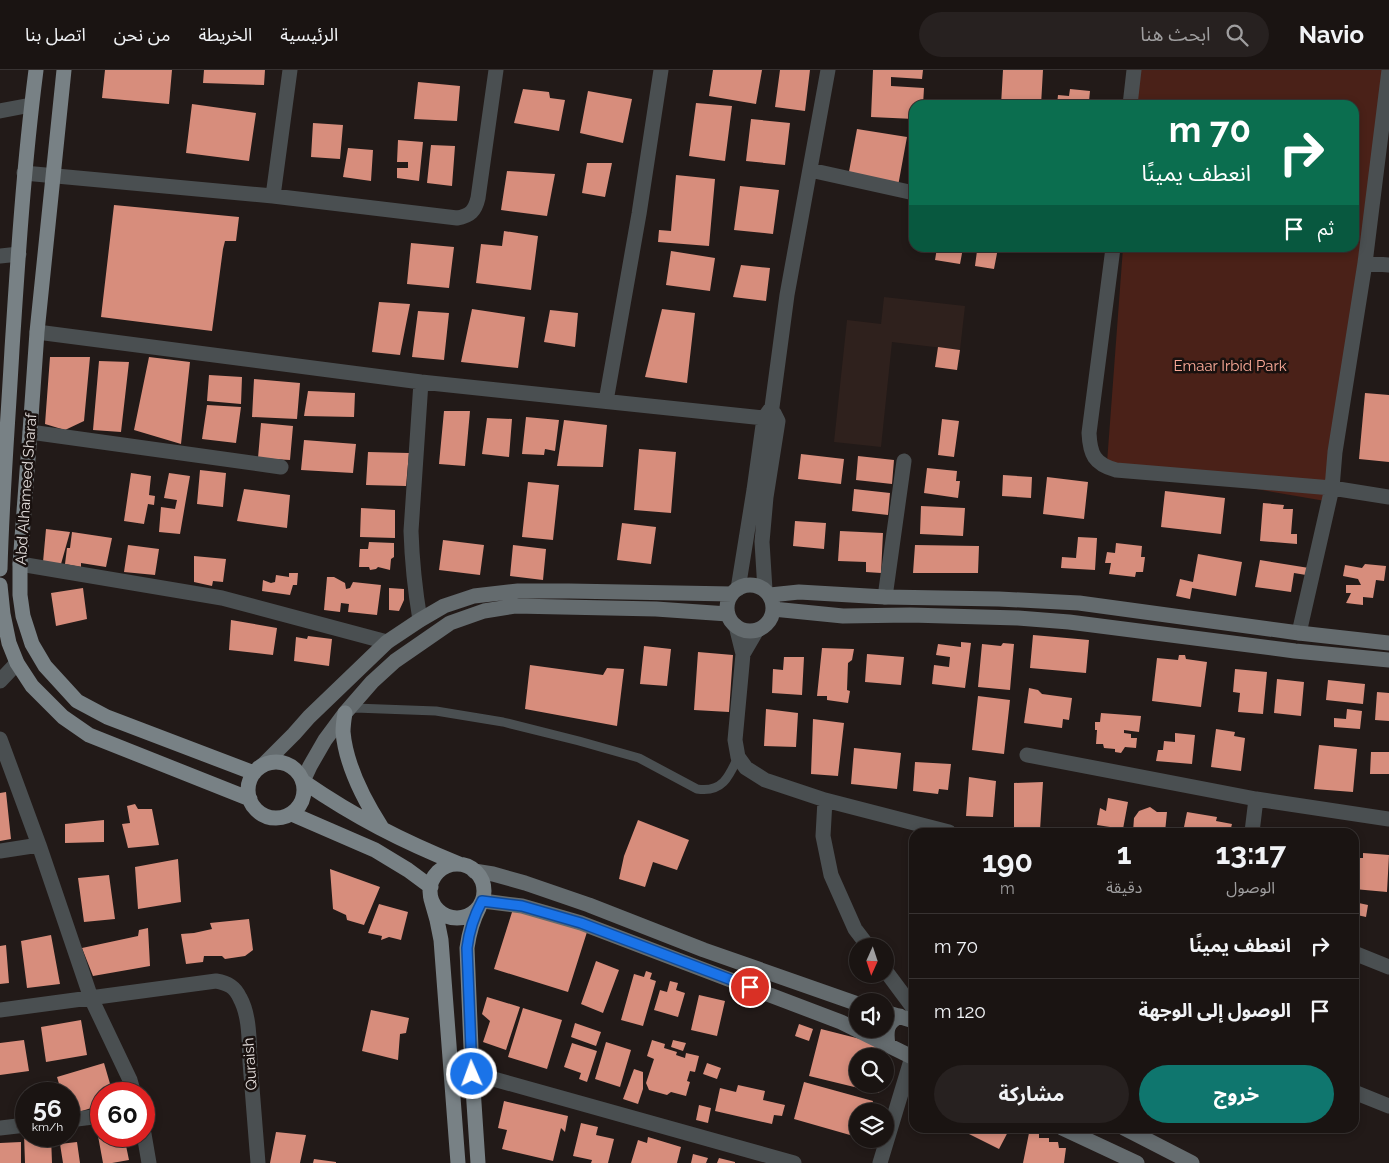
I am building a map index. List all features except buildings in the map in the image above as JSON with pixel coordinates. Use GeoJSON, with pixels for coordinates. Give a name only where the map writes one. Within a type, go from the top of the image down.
{"type":"FeatureCollection","features":[{"type":"Feature","properties":{"kind":"main road","name":"Abd Alhameed Sharaf"},"geometry":{"type":"LineString","coordinates":[[0,569],[1,501],[18,254],[24,172],[36,70]]}},
{"type":"Feature","properties":{"kind":"main road","name":"Abd Alhameed Sharaf"},"geometry":{"type":"LineString","coordinates":[[64,70],[37,332],[20,564],[20,595],[23,616],[32,644],[45,666],[77,701],[107,717],[220,760],[258,769]]}},
{"type":"Feature","properties":{"kind":"main road"},"geometry":{"type":"LineString","coordinates":[[0,585],[9,643],[17,663],[32,686],[63,717],[89,735],[250,800]]}},
{"type":"Feature","properties":{"kind":"main road"},"geometry":{"type":"LineString","coordinates":[[345,713],[343,731],[347,752],[372,813],[384,831]]}},
{"type":"Feature","properties":{"kind":"main road"},"geometry":{"type":"LineString","coordinates":[[212,786],[220,774],[220,760]]}},
{"type":"Feature","properties":{"kind":"main road"},"geometry":{"type":"LineString","coordinates":[[271,762],[287,764],[294,768],[304,782],[304,797],[297,809],[285,817],[271,818],[258,811],[250,800],[248,786],[258,769],[271,762]]}},
{"type":"Feature","properties":{"kind":"main road"},"geometry":{"type":"LineString","coordinates":[[304,782],[330,800],[384,831],[474,871],[480,877],[484,893],[473,921],[467,948],[478,1163]]}},
{"type":"Feature","properties":{"kind":"main road"},"geometry":{"type":"LineString","coordinates":[[292,814],[375,850],[408,870],[431,893],[435,907],[448,917],[465,917],[472,914],[480,904]]}},
{"type":"Feature","properties":{"kind":"main road"},"geometry":{"type":"LineString","coordinates":[[458,1163],[442,940],[431,893],[433,880],[438,873],[444,868],[459,864]]}},
{"type":"Feature","properties":{"kind":"street"},"geometry":{"type":"LineString","coordinates":[[272,196],[290,70]]}},
{"type":"Feature","properties":{"kind":"street"},"geometry":{"type":"LineString","coordinates":[[24,172],[272,196],[457,218],[465,217],[472,213],[478,198],[496,70]]}},
{"type":"Feature","properties":{"kind":"street"},"geometry":{"type":"LineString","coordinates":[[606,401],[639,214],[661,70]]}},
{"type":"Feature","properties":{"kind":"street"},"geometry":{"type":"LineString","coordinates":[[304,782],[324,740],[372,682],[395,662],[450,623],[484,611],[515,606],[656,609],[732,620],[742,629],[750,631],[763,627],[768,622],[772,616],[762,542],[771,415],[787,295],[828,70]]}},
{"type":"Feature","properties":{"kind":"street"},"geometry":{"type":"LineString","coordinates":[[1131,100],[1134,70]]}},
{"type":"Feature","properties":{"kind":"street"},"geometry":{"type":"LineString","coordinates":[[1299,633],[1332,488],[1335,452],[1365,263],[1388,76]]}},
{"type":"Feature","properties":{"kind":"street"},"geometry":{"type":"LineString","coordinates":[[0,111],[31,105]]}},
{"type":"Feature","properties":{"kind":"street"},"geometry":{"type":"LineString","coordinates":[[810,170],[909,192]]}},
{"type":"Feature","properties":{"kind":"street"},"geometry":{"type":"LineString","coordinates":[[1112,252],[1089,433],[1090,446],[1094,458],[1105,467],[1116,470],[1332,488],[1389,497]]}},
{"type":"Feature","properties":{"kind":"street"},"geometry":{"type":"LineString","coordinates":[[0,256],[18,254]]}},
{"type":"Feature","properties":{"kind":"street"},"geometry":{"type":"LineString","coordinates":[[1365,263],[1389,265]]}},
{"type":"Feature","properties":{"kind":"street"},"geometry":{"type":"LineString","coordinates":[[37,332],[421,382],[606,401],[771,415]]}},
{"type":"Feature","properties":{"kind":"street"},"geometry":{"type":"LineString","coordinates":[[420,620],[414,583],[411,531],[421,382]]}},
{"type":"Feature","properties":{"kind":"street"},"geometry":{"type":"LineString","coordinates":[[735,592],[754,490],[771,415]]}},
{"type":"Feature","properties":{"kind":"street"},"geometry":{"type":"LineString","coordinates":[[30,432],[282,467]]}},
{"type":"Feature","properties":{"kind":"street"},"geometry":{"type":"LineString","coordinates":[[885,597],[904,461]]}},
{"type":"Feature","properties":{"kind":"street"},"geometry":{"type":"LineString","coordinates":[[20,564],[222,598],[387,642]]}},
{"type":"Feature","properties":{"kind":"street"},"geometry":{"type":"LineString","coordinates":[[934,828],[825,800],[765,780],[746,768],[738,756],[735,740],[743,654],[727,607],[729,600],[735,592],[744,586],[752,585],[769,598],[843,616],[910,615],[1060,621],[1295,651],[1389,660]]}},
{"type":"Feature","properties":{"kind":"street"},"geometry":{"type":"LineString","coordinates":[[258,769],[387,642],[444,606],[474,596],[504,592],[735,592]]}},
{"type":"Feature","properties":{"kind":"street"},"geometry":{"type":"LineString","coordinates":[[769,598],[799,592],[885,597],[1079,602],[1299,633],[1389,643]]}},
{"type":"Feature","properties":{"kind":"street"},"geometry":{"type":"LineString","coordinates":[[743,654],[757,630]]}},
{"type":"Feature","properties":{"kind":"street"},"geometry":{"type":"LineString","coordinates":[[0,681],[17,663]]}},
{"type":"Feature","properties":{"kind":"street"},"geometry":{"type":"LineString","coordinates":[[0,739],[5,764],[39,845],[91,998],[131,1082]]}},
{"type":"Feature","properties":{"kind":"street"},"geometry":{"type":"LineString","coordinates":[[1027,755],[1256,799],[1389,819]]}},
{"type":"Feature","properties":{"kind":"street"},"geometry":{"type":"LineString","coordinates":[[1252,828],[1256,799]]}},
{"type":"Feature","properties":{"kind":"street"},"geometry":{"type":"LineString","coordinates":[[825,800],[823,836],[831,875],[856,929],[862,938]]}},
{"type":"Feature","properties":{"kind":"street"},"geometry":{"type":"LineString","coordinates":[[0,851],[39,845]]}},
{"type":"Feature","properties":{"kind":"street"},"geometry":{"type":"LineString","coordinates":[[474,871],[493,874],[580,902],[704,950],[849,1001]]}},
{"type":"Feature","properties":{"kind":"street"},"geometry":{"type":"LineString","coordinates":[[480,904],[522,906],[581,923],[841,1022],[909,1056]]}},
{"type":"Feature","properties":{"kind":"street"},"geometry":{"type":"LineString","coordinates":[[1359,955],[1389,967]]}},
{"type":"Feature","properties":{"kind":"street","name":"Quraish"},"geometry":{"type":"LineString","coordinates":[[91,998],[216,981],[233,987],[244,1009],[248,1032],[258,1163]]}},
{"type":"Feature","properties":{"kind":"street"},"geometry":{"type":"LineString","coordinates":[[894,982],[909,1002]]}},
{"type":"Feature","properties":{"kind":"street"},"geometry":{"type":"LineString","coordinates":[[0,1010],[91,998]]}},
{"type":"Feature","properties":{"kind":"street"},"geometry":{"type":"LineString","coordinates":[[888,1045],[887,1030],[889,1024],[899,1016]]}},
{"type":"Feature","properties":{"kind":"street"},"geometry":{"type":"LineString","coordinates":[[880,1163],[909,1071]]}},
{"type":"Feature","properties":{"kind":"street"},"geometry":{"type":"LineString","coordinates":[[472,1074],[794,1163]]}},
{"type":"Feature","properties":{"kind":"street"},"geometry":{"type":"LineString","coordinates":[[1359,1094],[1389,1106]]}},
{"type":"Feature","properties":{"kind":"street"},"geometry":{"type":"LineString","coordinates":[[0,1128],[15,1126]]}},
{"type":"Feature","properties":{"kind":"street"},"geometry":{"type":"LineString","coordinates":[[1073,1133],[1137,1163]]}},
{"type":"Feature","properties":{"kind":"street"},"geometry":{"type":"LineString","coordinates":[[1134,1133],[1192,1163]]}},
{"type":"Feature","properties":{"kind":"street"},"geometry":{"type":"LineString","coordinates":[[147,1147],[150,1163]]}},
{"type":"Feature","properties":{"kind":"lane"},"geometry":{"type":"LineString","coordinates":[[345,713],[355,708],[436,711],[503,722],[639,758],[696,789],[706,791],[718,787],[727,779],[738,756]]}},
{"type":"Feature","properties":{"kind":"shaded area"},"geometry":{"type":"Polygon","coordinates":[[[884,297],[965,306],[960,350],[892,342],[881,447],[834,442],[847,320],[881,324],[884,297]]]}},
{"type":"Feature","properties":{"kind":"green space","name":"Emaar Irbid Park"},"geometry":{"type":"Polygon","coordinates":[[[1136,70],[1382,70],[1331,502],[1107,463],[1123,252],[1359,252],[1359,100],[1133,100],[1136,70]]]}},
{"type":"Feature","properties":{"kind":"route"},"geometry":{"type":"LineString","coordinates":[[472,1074],[467,948],[473,921],[482,901],[522,906],[581,923],[750,987]]}}]}
